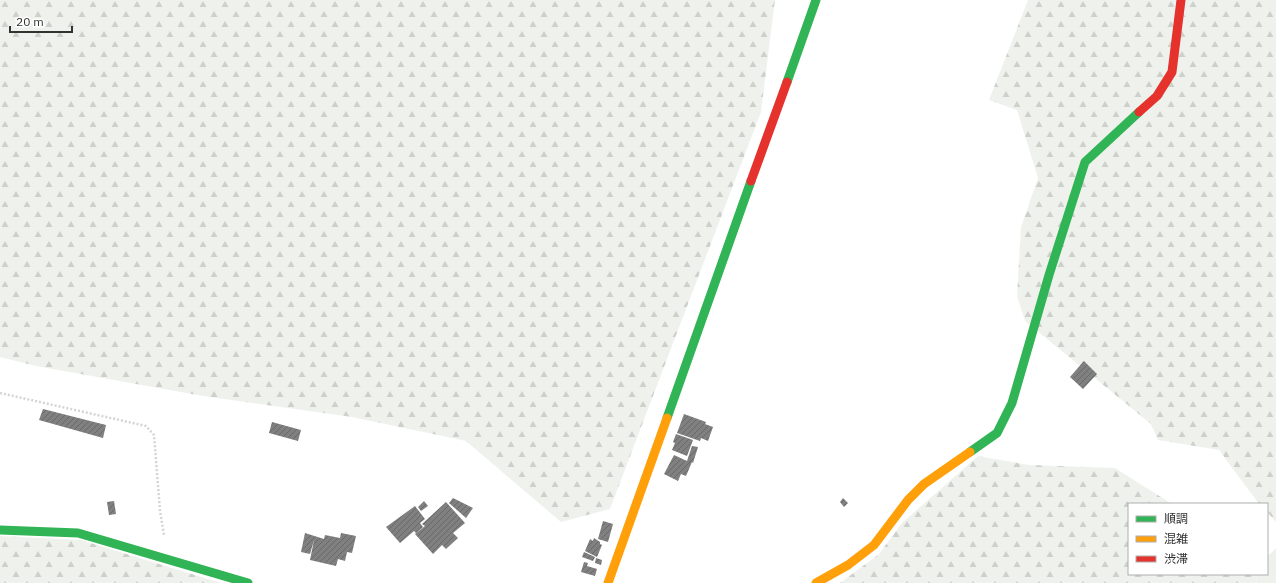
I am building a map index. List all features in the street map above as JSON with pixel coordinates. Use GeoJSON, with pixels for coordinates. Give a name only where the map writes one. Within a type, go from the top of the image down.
{"type":"FeatureCollection","features":[{"type":"Feature","properties":{"kind":"street"},"geometry":{"type":"LineString","coordinates":[[608,583],[816,0]]}},
{"type":"Feature","properties":{"kind":"street"},"geometry":{"type":"LineString","coordinates":[[816,583],[848,565],[874,545],[908,500],[924,484],[997,433],[1012,403],[1049,275],[1085,162],[1157,96],[1172,72],[1180,0]]}},
{"type":"Feature","properties":{"kind":"street"},"geometry":{"type":"LineString","coordinates":[[0,530],[78,533],[248,583]]}},
{"type":"Feature","properties":{"kind":"path"},"geometry":{"type":"LineString","coordinates":[[0,393],[146,426],[154,435],[160,511],[168,560]]}},
{"type":"Feature","properties":{"kind":"green space"},"geometry":{"type":"Polygon","coordinates":[[[0,0],[775,0],[761,112],[610,509],[561,522],[466,441],[352,417],[203,396],[36,366],[0,357],[0,0]]]}},
{"type":"Feature","properties":{"kind":"green space"},"geometry":{"type":"Polygon","coordinates":[[[1028,0],[1276,0],[1276,522],[1268,513],[1268,503],[1258,503],[1219,450],[1158,440],[1151,424],[1025,321],[1017,296],[1021,227],[1038,178],[1017,110],[989,100],[1028,0]]]}},
{"type":"Feature","properties":{"kind":"green space"},"geometry":{"type":"Polygon","coordinates":[[[978,456],[1029,465],[1115,468],[1170,503],[1128,503],[1128,575],[1256,575],[1257,583],[840,583],[879,554],[902,523],[978,456]]]}},
{"type":"Feature","properties":{"kind":"green space"},"geometry":{"type":"Polygon","coordinates":[[[0,536],[81,540],[221,583],[0,583],[0,536]]]}},
{"type":"Feature","properties":{"kind":"green space"},"geometry":{"type":"Polygon","coordinates":[[[1276,548],[1276,583],[1257,583],[1256,575],[1268,575],[1268,556],[1276,548]]]}},
{"type":"Feature","properties":{"kind":"building"},"geometry":{"type":"Polygon","coordinates":[[[1084,361],[1097,374],[1083,389],[1070,377],[1084,361]]]}},
{"type":"Feature","properties":{"kind":"building"},"geometry":{"type":"Polygon","coordinates":[[[43,409],[106,425],[103,438],[39,420],[43,409]]]}},
{"type":"Feature","properties":{"kind":"building"},"geometry":{"type":"Polygon","coordinates":[[[684,414],[706,422],[705,424],[713,427],[708,441],[701,438],[700,441],[677,433],[684,414]]]}},
{"type":"Feature","properties":{"kind":"building"},"geometry":{"type":"Polygon","coordinates":[[[272,422],[301,430],[298,441],[269,433],[272,422]]]}},
{"type":"Feature","properties":{"kind":"building"},"geometry":{"type":"Polygon","coordinates":[[[676,434],[693,440],[687,456],[672,450],[675,443],[673,442],[676,434]]]}},
{"type":"Feature","properties":{"kind":"building"},"geometry":{"type":"Polygon","coordinates":[[[692,446],[698,447],[693,463],[692,462],[686,476],[681,474],[678,481],[664,474],[674,455],[687,461],[692,446]]]}},
{"type":"Feature","properties":{"kind":"building"},"geometry":{"type":"Polygon","coordinates":[[[453,498],[473,508],[466,518],[449,503],[453,498]]]}},
{"type":"Feature","properties":{"kind":"building"},"geometry":{"type":"Polygon","coordinates":[[[843,498],[848,503],[844,507],[840,502],[843,498]]]}},
{"type":"Feature","properties":{"kind":"building"},"geometry":{"type":"Polygon","coordinates":[[[114,501],[116,514],[109,515],[107,502],[114,501]]]}},
{"type":"Feature","properties":{"kind":"building"},"geometry":{"type":"Polygon","coordinates":[[[424,501],[428,506],[421,511],[418,507],[424,501]]]}},
{"type":"Feature","properties":{"kind":"building"},"geometry":{"type":"Polygon","coordinates":[[[446,502],[465,523],[453,533],[458,538],[446,549],[442,545],[433,554],[415,534],[425,526],[422,524],[446,502]]]}},
{"type":"Feature","properties":{"kind":"building"},"geometry":{"type":"Polygon","coordinates":[[[415,506],[425,519],[420,523],[423,527],[416,533],[414,531],[400,543],[386,527],[415,506]]]}},
{"type":"Feature","properties":{"kind":"building"},"geometry":{"type":"Polygon","coordinates":[[[603,521],[613,524],[608,542],[598,539],[603,521]]]}},
{"type":"Feature","properties":{"kind":"building"},"geometry":{"type":"Polygon","coordinates":[[[305,533],[324,539],[325,535],[340,538],[341,533],[356,536],[352,553],[347,552],[345,561],[338,559],[336,566],[310,560],[314,540],[310,554],[301,552],[305,533]]]}},
{"type":"Feature","properties":{"kind":"building"},"geometry":{"type":"Polygon","coordinates":[[[594,538],[602,545],[597,557],[585,551],[590,539],[593,541],[594,538]]]}},
{"type":"Feature","properties":{"kind":"building"},"geometry":{"type":"Polygon","coordinates":[[[584,552],[595,557],[593,561],[582,557],[584,552]]]}},
{"type":"Feature","properties":{"kind":"building"},"geometry":{"type":"Polygon","coordinates":[[[596,558],[602,560],[601,565],[595,563],[596,558]]]}},
{"type":"Feature","properties":{"kind":"building"},"geometry":{"type":"Polygon","coordinates":[[[584,562],[588,563],[587,566],[597,569],[595,576],[581,572],[584,562]]]}},
{"type":"Feature","properties":{"kind":"traffic: fast"},"geometry":{"type":"LineString","coordinates":[[787,82],[816,0]]}},
{"type":"Feature","properties":{"kind":"traffic: fast"},"geometry":{"type":"LineString","coordinates":[[970,452],[997,433],[1012,403],[1049,275],[1085,162],[1139,112]]}},
{"type":"Feature","properties":{"kind":"traffic: fast"},"geometry":{"type":"LineString","coordinates":[[667,418],[751,181]]}},
{"type":"Feature","properties":{"kind":"traffic: fast"},"geometry":{"type":"LineString","coordinates":[[0,530],[78,533],[248,583]]}},
{"type":"Feature","properties":{"kind":"traffic: slow"},"geometry":{"type":"LineString","coordinates":[[608,583],[667,418]]}},
{"type":"Feature","properties":{"kind":"traffic: slow"},"geometry":{"type":"LineString","coordinates":[[816,583],[848,565],[874,545],[908,500],[924,484],[970,452]]}},
{"type":"Feature","properties":{"kind":"traffic: jam"},"geometry":{"type":"LineString","coordinates":[[1139,112],[1157,96],[1172,72],[1181,0]]}},
{"type":"Feature","properties":{"kind":"traffic: jam"},"geometry":{"type":"LineString","coordinates":[[751,181],[787,82]]}}]}
